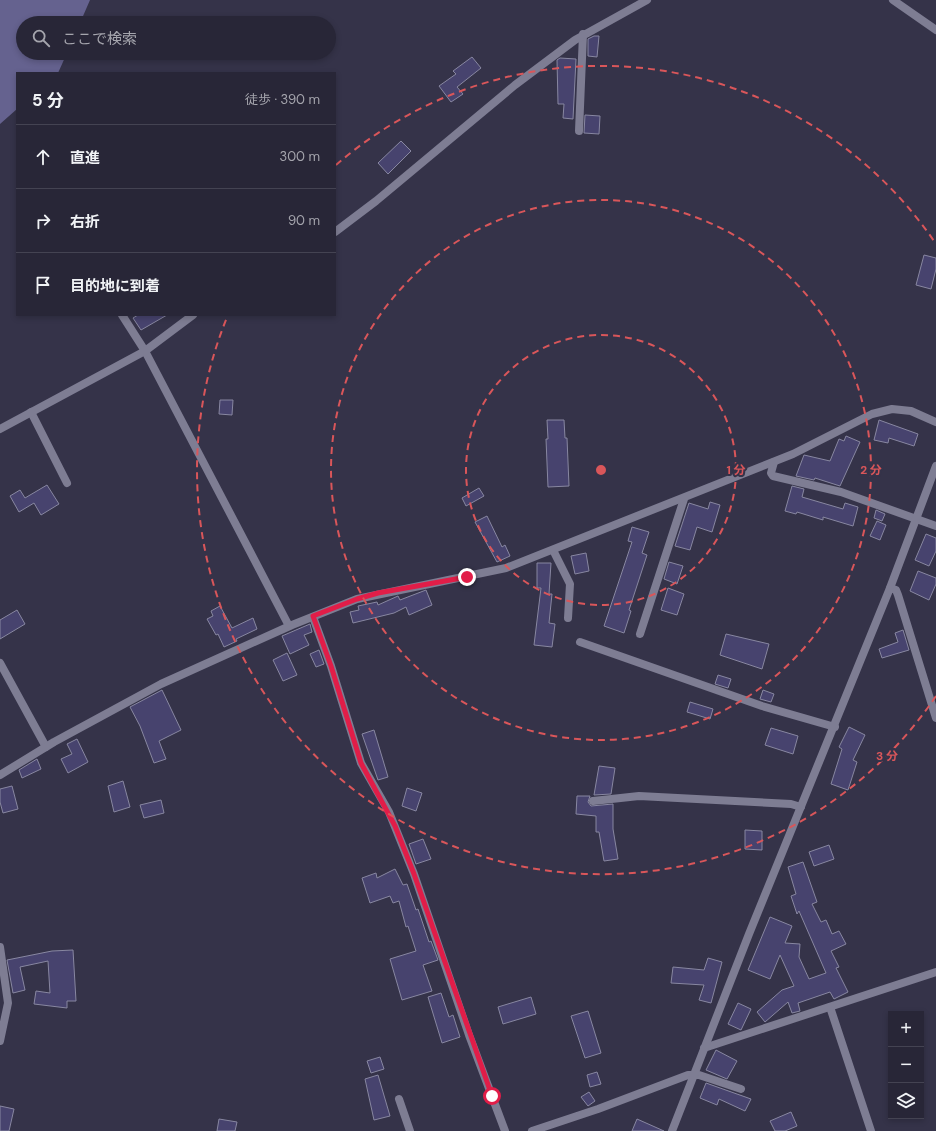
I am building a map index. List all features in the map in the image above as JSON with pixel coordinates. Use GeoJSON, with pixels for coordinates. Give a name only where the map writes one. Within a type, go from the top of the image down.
{"type":"FeatureCollection","features":[{"type":"Feature","properties":{"kind":"street"},"geometry":{"type":"LineString","coordinates":[[336,231],[376,201],[515,85],[583,34],[647,0]]}},
{"type":"Feature","properties":{"kind":"street"},"geometry":{"type":"LineString","coordinates":[[893,0],[936,30]]}},
{"type":"Feature","properties":{"kind":"street"},"geometry":{"type":"LineString","coordinates":[[579,131],[583,34]]}},
{"type":"Feature","properties":{"kind":"street"},"geometry":{"type":"LineString","coordinates":[[123,316],[145,351],[289,626]]}},
{"type":"Feature","properties":{"kind":"street"},"geometry":{"type":"LineString","coordinates":[[0,429],[145,351],[192,316]]}},
{"type":"Feature","properties":{"kind":"street"},"geometry":{"type":"LineString","coordinates":[[0,775],[46,747],[161,684],[313,616],[364,597],[506,568],[684,499],[774,462],[872,414],[892,409],[911,411],[936,422]]}},
{"type":"Feature","properties":{"kind":"street"},"geometry":{"type":"LineString","coordinates":[[31,412],[67,483]]}},
{"type":"Feature","properties":{"kind":"street"},"geometry":{"type":"LineString","coordinates":[[774,462],[771,473],[773,476],[841,492],[936,526]]}},
{"type":"Feature","properties":{"kind":"street"},"geometry":{"type":"LineString","coordinates":[[672,1131],[693,1074],[835,727],[917,519],[936,466]]}},
{"type":"Feature","properties":{"kind":"street"},"geometry":{"type":"LineString","coordinates":[[640,634],[684,499]]}},
{"type":"Feature","properties":{"kind":"street"},"geometry":{"type":"LineString","coordinates":[[553,550],[570,584],[568,618]]}},
{"type":"Feature","properties":{"kind":"street"},"geometry":{"type":"LineString","coordinates":[[890,588],[896,590],[898,595],[936,718]]}},
{"type":"Feature","properties":{"kind":"street"},"geometry":{"type":"LineString","coordinates":[[313,616],[331,666],[361,763],[389,812],[409,860],[446,963],[469,1035],[505,1131]]}},
{"type":"Feature","properties":{"kind":"street"},"geometry":{"type":"LineString","coordinates":[[580,642],[762,706],[835,727]]}},
{"type":"Feature","properties":{"kind":"street"},"geometry":{"type":"LineString","coordinates":[[0,663],[46,747]]}},
{"type":"Feature","properties":{"kind":"street"},"geometry":{"type":"LineString","coordinates":[[593,801],[639,796],[791,804],[801,807]]}},
{"type":"Feature","properties":{"kind":"street"},"geometry":{"type":"LineString","coordinates":[[0,947],[8,1003],[0,1041]]}},
{"type":"Feature","properties":{"kind":"street"},"geometry":{"type":"LineString","coordinates":[[704,1048],[936,972]]}},
{"type":"Feature","properties":{"kind":"street"},"geometry":{"type":"LineString","coordinates":[[830,1007],[871,1131]]}},
{"type":"Feature","properties":{"kind":"street"},"geometry":{"type":"LineString","coordinates":[[532,1131],[693,1074],[741,1089]]}},
{"type":"Feature","properties":{"kind":"street"},"geometry":{"type":"LineString","coordinates":[[399,1099],[410,1131]]}},
{"type":"Feature","properties":{"kind":"shaded area"},"geometry":{"type":"Polygon","coordinates":[[[0,0],[90,0],[83,16],[16,16],[16,60],[64,60],[58,72],[16,72],[16,110],[0,124],[0,0]]]}},
{"type":"Feature","properties":{"kind":"building"},"geometry":{"type":"Polygon","coordinates":[[[594,36],[599,36],[597,57],[588,56],[588,39],[594,36]]]}},
{"type":"Feature","properties":{"kind":"building"},"geometry":{"type":"Polygon","coordinates":[[[472,57],[481,68],[457,87],[463,94],[451,102],[439,86],[456,74],[453,71],[472,57]]]}},
{"type":"Feature","properties":{"kind":"building"},"geometry":{"type":"Polygon","coordinates":[[[560,58],[576,59],[573,119],[563,118],[564,104],[558,104],[557,60],[560,58]]]}},
{"type":"Feature","properties":{"kind":"building"},"geometry":{"type":"Polygon","coordinates":[[[585,115],[600,116],[599,134],[584,133],[585,115]]]}},
{"type":"Feature","properties":{"kind":"building"},"geometry":{"type":"Polygon","coordinates":[[[401,141],[411,151],[388,174],[378,163],[401,141]]]}},
{"type":"Feature","properties":{"kind":"building"},"geometry":{"type":"Polygon","coordinates":[[[924,255],[936,258],[936,269],[931,289],[916,285],[924,255]]]}},
{"type":"Feature","properties":{"kind":"building"},"geometry":{"type":"Polygon","coordinates":[[[136,316],[165,316],[141,330],[133,318],[136,316]]]}},
{"type":"Feature","properties":{"kind":"building"},"geometry":{"type":"Polygon","coordinates":[[[220,400],[233,400],[232,415],[219,414],[220,400]]]}},
{"type":"Feature","properties":{"kind":"building"},"geometry":{"type":"Polygon","coordinates":[[[547,420],[564,420],[565,438],[567,438],[569,486],[548,487],[546,439],[548,439],[547,420]]]}},
{"type":"Feature","properties":{"kind":"building"},"geometry":{"type":"Polygon","coordinates":[[[879,420],[918,434],[914,446],[889,438],[888,443],[874,440],[879,420]]]}},
{"type":"Feature","properties":{"kind":"building"},"geometry":{"type":"Polygon","coordinates":[[[846,436],[860,442],[840,486],[815,478],[814,480],[796,476],[804,455],[830,461],[839,439],[844,441],[846,436]]]}},
{"type":"Feature","properties":{"kind":"building"},"geometry":{"type":"Polygon","coordinates":[[[47,485],[59,504],[41,515],[34,503],[19,512],[10,496],[20,490],[25,498],[47,485]]]}},
{"type":"Feature","properties":{"kind":"building"},"geometry":{"type":"Polygon","coordinates":[[[792,486],[804,489],[802,497],[843,509],[845,503],[858,507],[853,526],[823,517],[823,520],[797,512],[796,514],[785,511],[792,486]]]}},
{"type":"Feature","properties":{"kind":"building"},"geometry":{"type":"Polygon","coordinates":[[[479,488],[484,496],[466,506],[462,498],[479,488]]]}},
{"type":"Feature","properties":{"kind":"building"},"geometry":{"type":"Polygon","coordinates":[[[710,502],[720,505],[712,532],[697,527],[690,550],[675,546],[689,503],[708,509],[710,502]]]}},
{"type":"Feature","properties":{"kind":"building"},"geometry":{"type":"Polygon","coordinates":[[[876,510],[885,514],[882,521],[874,518],[876,510]]]}},
{"type":"Feature","properties":{"kind":"building"},"geometry":{"type":"Polygon","coordinates":[[[487,516],[502,547],[505,545],[510,556],[497,562],[475,522],[487,516]]]}},
{"type":"Feature","properties":{"kind":"building"},"geometry":{"type":"Polygon","coordinates":[[[877,521],[886,525],[880,540],[870,536],[877,521]]]}},
{"type":"Feature","properties":{"kind":"building"},"geometry":{"type":"Polygon","coordinates":[[[632,527],[649,532],[642,553],[647,555],[629,610],[631,611],[624,633],[604,626],[632,542],[628,541],[632,527]]]}},
{"type":"Feature","properties":{"kind":"building"},"geometry":{"type":"Polygon","coordinates":[[[926,534],[936,538],[936,551],[929,566],[915,560],[926,534]]]}},
{"type":"Feature","properties":{"kind":"building"},"geometry":{"type":"Polygon","coordinates":[[[586,553],[589,571],[575,574],[571,556],[586,553]]]}},
{"type":"Feature","properties":{"kind":"building"},"geometry":{"type":"Polygon","coordinates":[[[669,562],[683,566],[677,584],[664,579],[669,562]]]}},
{"type":"Feature","properties":{"kind":"building"},"geometry":{"type":"Polygon","coordinates":[[[537,563],[551,563],[549,594],[552,594],[549,623],[555,624],[552,647],[534,645],[541,588],[537,588],[537,563]]]}},
{"type":"Feature","properties":{"kind":"building"},"geometry":{"type":"Polygon","coordinates":[[[918,571],[936,578],[936,584],[929,600],[910,591],[918,571]]]}},
{"type":"Feature","properties":{"kind":"building"},"geometry":{"type":"Polygon","coordinates":[[[668,588],[684,594],[677,615],[661,610],[668,588]]]}},
{"type":"Feature","properties":{"kind":"building"},"geometry":{"type":"Polygon","coordinates":[[[426,590],[432,605],[409,615],[406,607],[394,613],[353,623],[350,612],[359,610],[358,606],[377,602],[378,605],[398,596],[400,600],[426,590]]]}},
{"type":"Feature","properties":{"kind":"building"},"geometry":{"type":"Polygon","coordinates":[[[220,606],[232,628],[253,618],[257,629],[236,639],[237,641],[224,647],[218,634],[216,635],[207,619],[213,616],[211,611],[220,606]]]}},
{"type":"Feature","properties":{"kind":"building"},"geometry":{"type":"Polygon","coordinates":[[[17,610],[25,624],[0,639],[0,620],[17,610]]]}},
{"type":"Feature","properties":{"kind":"building"},"geometry":{"type":"Polygon","coordinates":[[[310,624],[312,632],[304,635],[309,645],[290,654],[282,636],[310,624]]]}},
{"type":"Feature","properties":{"kind":"building"},"geometry":{"type":"Polygon","coordinates":[[[903,630],[909,650],[882,658],[879,649],[898,642],[895,633],[903,630]]]}},
{"type":"Feature","properties":{"kind":"building"},"geometry":{"type":"Polygon","coordinates":[[[726,634],[769,644],[762,669],[720,655],[726,634]]]}},
{"type":"Feature","properties":{"kind":"building"},"geometry":{"type":"Polygon","coordinates":[[[319,650],[324,664],[316,667],[310,654],[319,650]]]}},
{"type":"Feature","properties":{"kind":"building"},"geometry":{"type":"Polygon","coordinates":[[[287,653],[297,675],[283,681],[273,660],[287,653]]]}},
{"type":"Feature","properties":{"kind":"building"},"geometry":{"type":"Polygon","coordinates":[[[718,675],[731,679],[728,688],[715,684],[718,675]]]}},
{"type":"Feature","properties":{"kind":"building"},"geometry":{"type":"Polygon","coordinates":[[[162,690],[181,730],[159,741],[166,759],[154,763],[140,726],[130,707],[162,690]]]}},
{"type":"Feature","properties":{"kind":"building"},"geometry":{"type":"Polygon","coordinates":[[[763,690],[774,694],[771,702],[760,699],[763,690]]]}},
{"type":"Feature","properties":{"kind":"building"},"geometry":{"type":"Polygon","coordinates":[[[690,702],[713,709],[710,719],[687,712],[690,702]]]}},
{"type":"Feature","properties":{"kind":"building"},"geometry":{"type":"Polygon","coordinates":[[[849,727],[865,735],[853,760],[857,762],[848,790],[831,784],[842,749],[839,747],[849,727]]]}},
{"type":"Feature","properties":{"kind":"building"},"geometry":{"type":"Polygon","coordinates":[[[771,728],[798,736],[793,754],[765,745],[771,728]]]}},
{"type":"Feature","properties":{"kind":"building"},"geometry":{"type":"Polygon","coordinates":[[[374,730],[388,777],[378,780],[362,734],[374,730]]]}},
{"type":"Feature","properties":{"kind":"building"},"geometry":{"type":"Polygon","coordinates":[[[77,739],[88,762],[68,773],[61,759],[72,754],[67,744],[77,739]]]}},
{"type":"Feature","properties":{"kind":"building"},"geometry":{"type":"Polygon","coordinates":[[[37,759],[41,769],[22,778],[19,770],[37,759]]]}},
{"type":"Feature","properties":{"kind":"building"},"geometry":{"type":"Polygon","coordinates":[[[599,766],[615,768],[611,794],[594,795],[599,766]]]}},
{"type":"Feature","properties":{"kind":"building"},"geometry":{"type":"Polygon","coordinates":[[[123,781],[130,807],[114,812],[108,786],[123,781]]]}},
{"type":"Feature","properties":{"kind":"building"},"geometry":{"type":"Polygon","coordinates":[[[12,786],[18,809],[3,813],[0,802],[0,789],[12,786]]]}},
{"type":"Feature","properties":{"kind":"building"},"geometry":{"type":"Polygon","coordinates":[[[407,788],[422,793],[416,811],[402,806],[407,788]]]}},
{"type":"Feature","properties":{"kind":"building"},"geometry":{"type":"Polygon","coordinates":[[[577,796],[590,796],[588,802],[591,806],[613,804],[613,829],[618,859],[604,861],[599,832],[596,832],[596,816],[576,814],[577,796]]]}},
{"type":"Feature","properties":{"kind":"building"},"geometry":{"type":"Polygon","coordinates":[[[161,800],[164,813],[144,818],[140,805],[161,800]]]}},
{"type":"Feature","properties":{"kind":"building"},"geometry":{"type":"Polygon","coordinates":[[[745,830],[762,831],[762,850],[745,849],[745,830]]]}},
{"type":"Feature","properties":{"kind":"building"},"geometry":{"type":"Polygon","coordinates":[[[423,839],[431,859],[416,864],[409,844],[423,839]]]}},
{"type":"Feature","properties":{"kind":"building"},"geometry":{"type":"Polygon","coordinates":[[[829,845],[834,859],[814,866],[809,852],[829,845]]]}},
{"type":"Feature","properties":{"kind":"building"},"geometry":{"type":"Polygon","coordinates":[[[803,862],[817,902],[812,904],[821,922],[826,920],[832,934],[839,931],[846,944],[831,951],[839,967],[836,968],[848,992],[834,999],[830,992],[798,1003],[800,1011],[792,1013],[788,1002],[765,1022],[757,1012],[782,990],[794,986],[780,955],[770,979],[748,970],[770,917],[792,926],[785,943],[800,944],[799,957],[809,979],[826,973],[799,911],[797,914],[791,896],[796,894],[788,867],[803,862]]]}},
{"type":"Feature","properties":{"kind":"building"},"geometry":{"type":"Polygon","coordinates":[[[395,869],[403,885],[407,884],[416,910],[418,909],[429,942],[431,941],[438,960],[423,965],[432,991],[402,1000],[390,959],[416,951],[408,926],[406,927],[399,901],[393,903],[390,896],[370,903],[362,878],[376,873],[377,878],[395,869]]]}},
{"type":"Feature","properties":{"kind":"building"},"geometry":{"type":"Polygon","coordinates":[[[73,950],[76,1001],[67,1001],[67,1008],[34,1004],[36,991],[50,993],[48,961],[20,967],[25,990],[13,993],[7,960],[52,951],[73,950]]]}},
{"type":"Feature","properties":{"kind":"building"},"geometry":{"type":"Polygon","coordinates":[[[708,958],[722,962],[711,1003],[699,1000],[704,985],[671,983],[673,967],[704,970],[708,958]]]}},
{"type":"Feature","properties":{"kind":"building"},"geometry":{"type":"Polygon","coordinates":[[[441,993],[449,1017],[453,1015],[460,1037],[442,1043],[428,997],[441,993]]]}},
{"type":"Feature","properties":{"kind":"building"},"geometry":{"type":"Polygon","coordinates":[[[531,997],[536,1014],[503,1024],[498,1007],[531,997]]]}},
{"type":"Feature","properties":{"kind":"building"},"geometry":{"type":"Polygon","coordinates":[[[738,1003],[751,1009],[741,1030],[728,1024],[738,1003]]]}},
{"type":"Feature","properties":{"kind":"building"},"geometry":{"type":"Polygon","coordinates":[[[588,1011],[601,1053],[585,1058],[571,1016],[588,1011]]]}},
{"type":"Feature","properties":{"kind":"building"},"geometry":{"type":"Polygon","coordinates":[[[716,1050],[737,1061],[727,1079],[706,1070],[716,1050]]]}},
{"type":"Feature","properties":{"kind":"building"},"geometry":{"type":"Polygon","coordinates":[[[380,1057],[384,1069],[371,1073],[367,1061],[380,1057]]]}},
{"type":"Feature","properties":{"kind":"building"},"geometry":{"type":"Polygon","coordinates":[[[597,1072],[601,1084],[590,1087],[587,1075],[597,1072]]]}},
{"type":"Feature","properties":{"kind":"building"},"geometry":{"type":"Polygon","coordinates":[[[378,1075],[390,1116],[374,1120],[365,1079],[378,1075]]]}},
{"type":"Feature","properties":{"kind":"building"},"geometry":{"type":"Polygon","coordinates":[[[706,1083],[751,1099],[745,1111],[719,1099],[717,1105],[700,1098],[706,1083]]]}},
{"type":"Feature","properties":{"kind":"building"},"geometry":{"type":"Polygon","coordinates":[[[589,1092],[595,1101],[588,1106],[581,1097],[589,1092]]]}},
{"type":"Feature","properties":{"kind":"building"},"geometry":{"type":"Polygon","coordinates":[[[0,1106],[14,1109],[9,1131],[0,1131],[0,1106]]]}},
{"type":"Feature","properties":{"kind":"building"},"geometry":{"type":"Polygon","coordinates":[[[791,1112],[797,1126],[785,1131],[775,1131],[770,1121],[791,1112]]]}},
{"type":"Feature","properties":{"kind":"building"},"geometry":{"type":"Polygon","coordinates":[[[219,1119],[237,1122],[235,1131],[217,1131],[219,1119]]]}},
{"type":"Feature","properties":{"kind":"building"},"geometry":{"type":"Polygon","coordinates":[[[637,1119],[664,1131],[632,1131],[637,1119]]]}},
{"type":"Feature","properties":{"kind":"route"},"geometry":{"type":"LineString","coordinates":[[467,577],[378,593],[357,599],[313,616],[331,666],[361,763],[385,804],[414,874],[446,963],[469,1035],[492,1096]]}}]}
